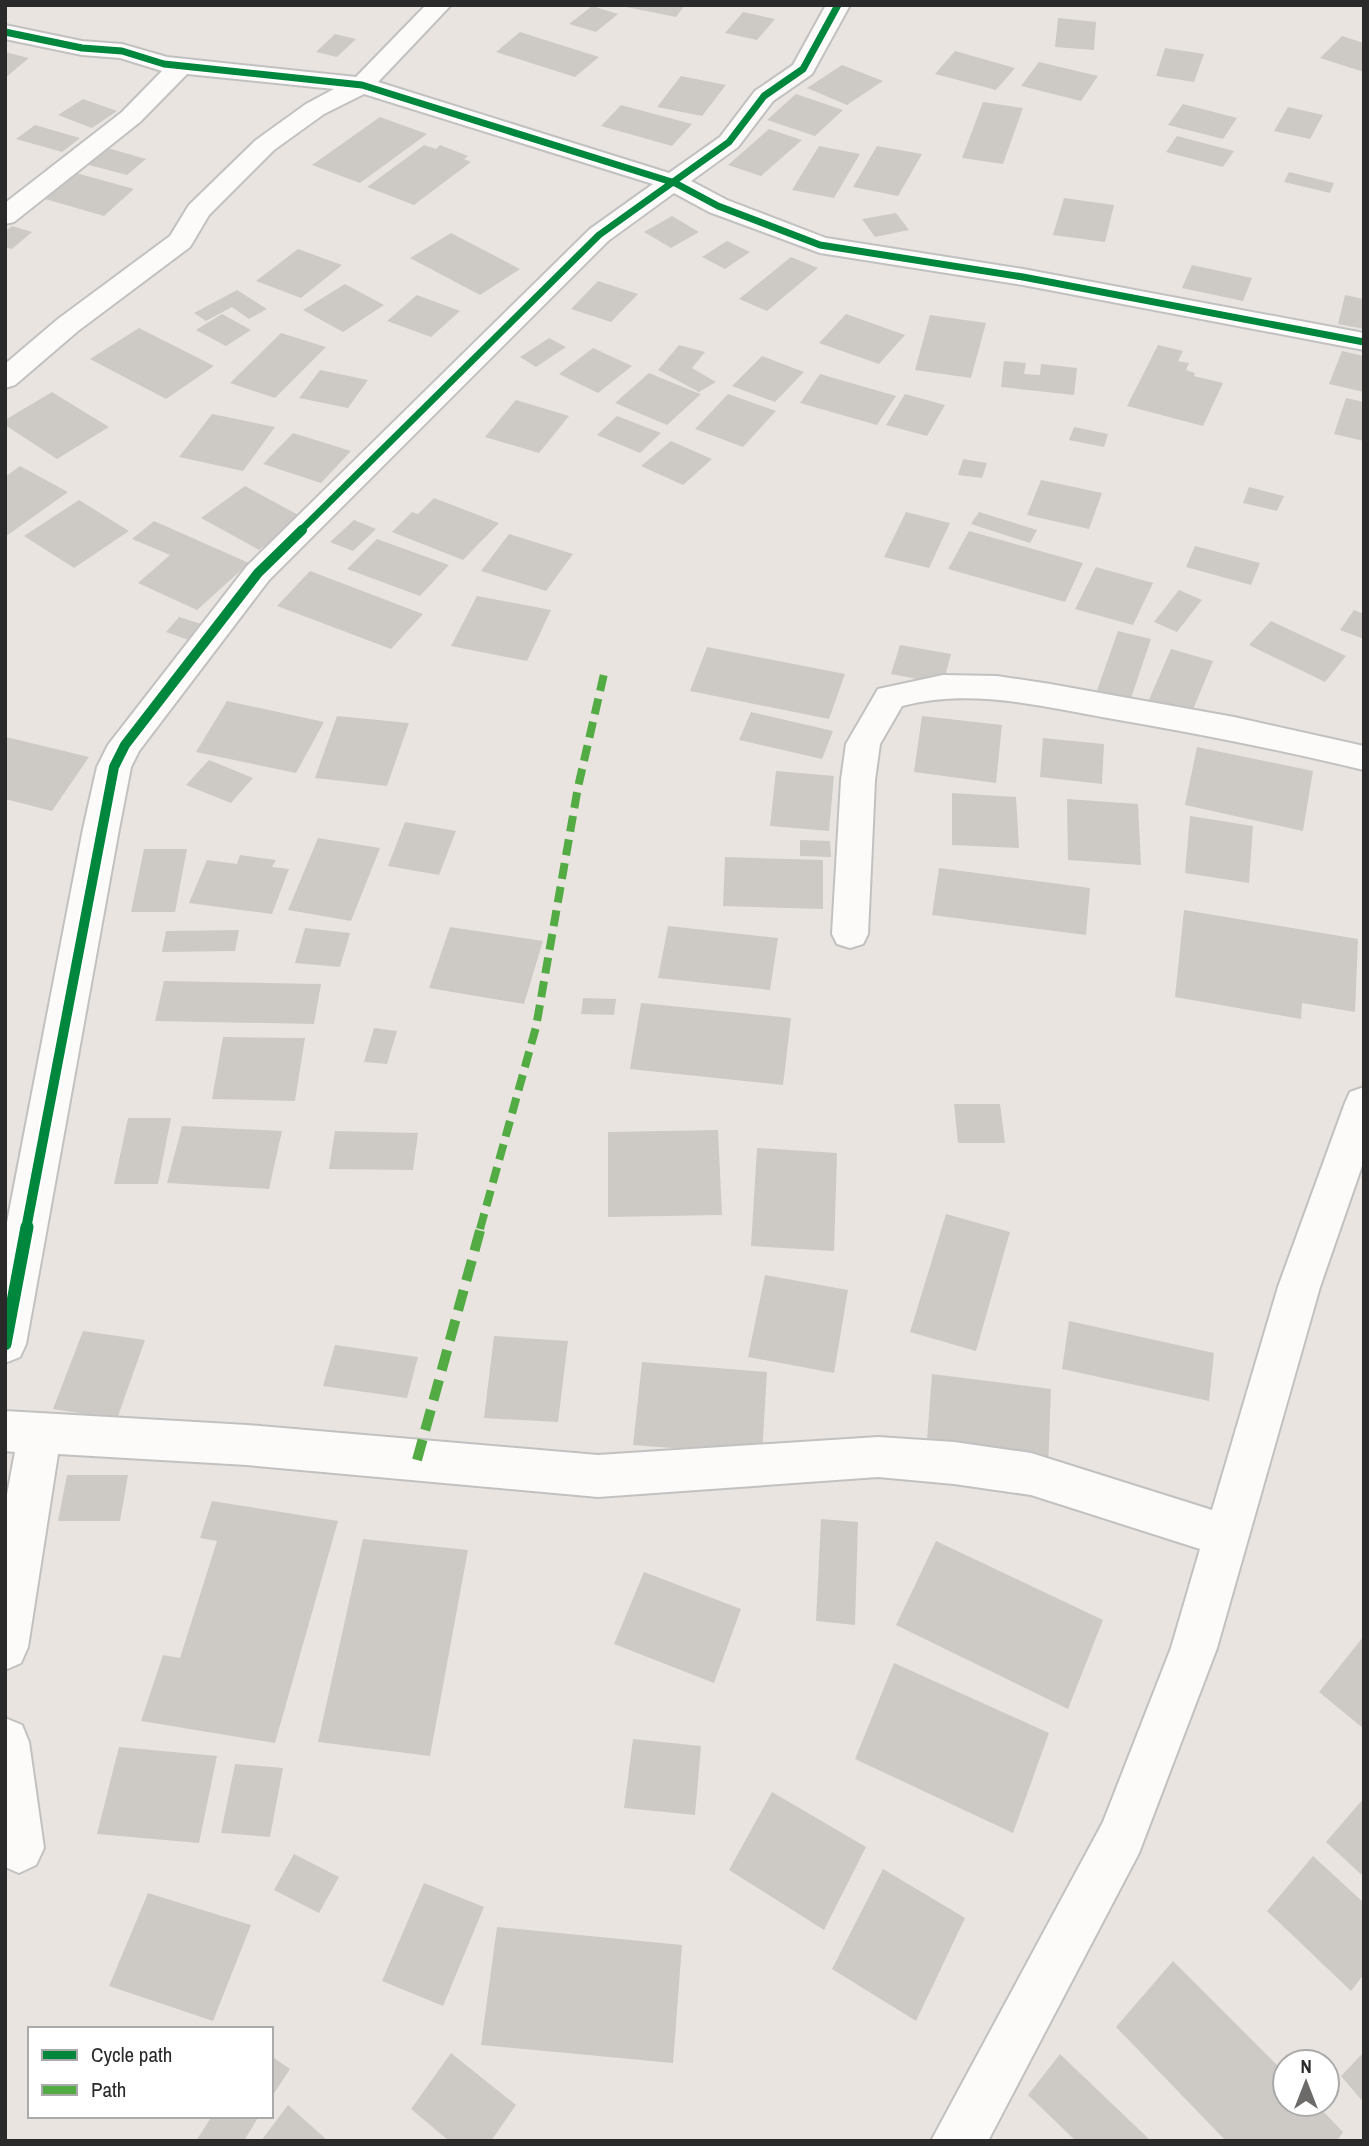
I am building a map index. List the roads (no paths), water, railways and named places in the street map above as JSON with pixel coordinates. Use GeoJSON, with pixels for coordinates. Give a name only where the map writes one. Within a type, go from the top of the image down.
{"type":"FeatureCollection","features":[{"type":"Feature","properties":{"kind":"street"},"geometry":{"type":"LineString","coordinates":[[5,379],[58,333],[180,241],[198,211],[265,145],[315,109],[362,85],[439,5]]}},
{"type":"Feature","properties":{"kind":"street"},"geometry":{"type":"LineString","coordinates":[[5,1344],[101,829],[114,767],[125,745],[258,573],[599,235],[729,142],[764,96],[803,69],[838,5]]}},
{"type":"Feature","properties":{"kind":"street"},"geometry":{"type":"LineString","coordinates":[[5,32],[82,48],[122,51],[164,64],[362,85],[675,183],[718,206],[820,245],[1023,277],[1364,342]]}},
{"type":"Feature","properties":{"kind":"street"},"geometry":{"type":"LineString","coordinates":[[5,216],[131,117],[181,66]]}},
{"type":"Feature","properties":{"kind":"street"},"geometry":{"type":"LineString","coordinates":[[850,934],[858,780],[863,744],[890,697],[922,686],[969,684],[1039,694],[1272,736],[1364,758]]}},
{"type":"Feature","properties":{"kind":"street"},"geometry":{"type":"LineString","coordinates":[[958,2141],[995,2077],[1122,1836],[1194,1648],[1299,1287],[1364,1102]]}},
{"type":"Feature","properties":{"kind":"street"},"geometry":{"type":"LineString","coordinates":[[5,1647],[22,1433],[247,1445],[598,1476],[878,1457],[954,1463],[1031,1474],[1228,1537]]}},
{"type":"Feature","properties":{"kind":"street"},"geometry":{"type":"LineString","coordinates":[[5,1742],[19,1848]]}}]}
